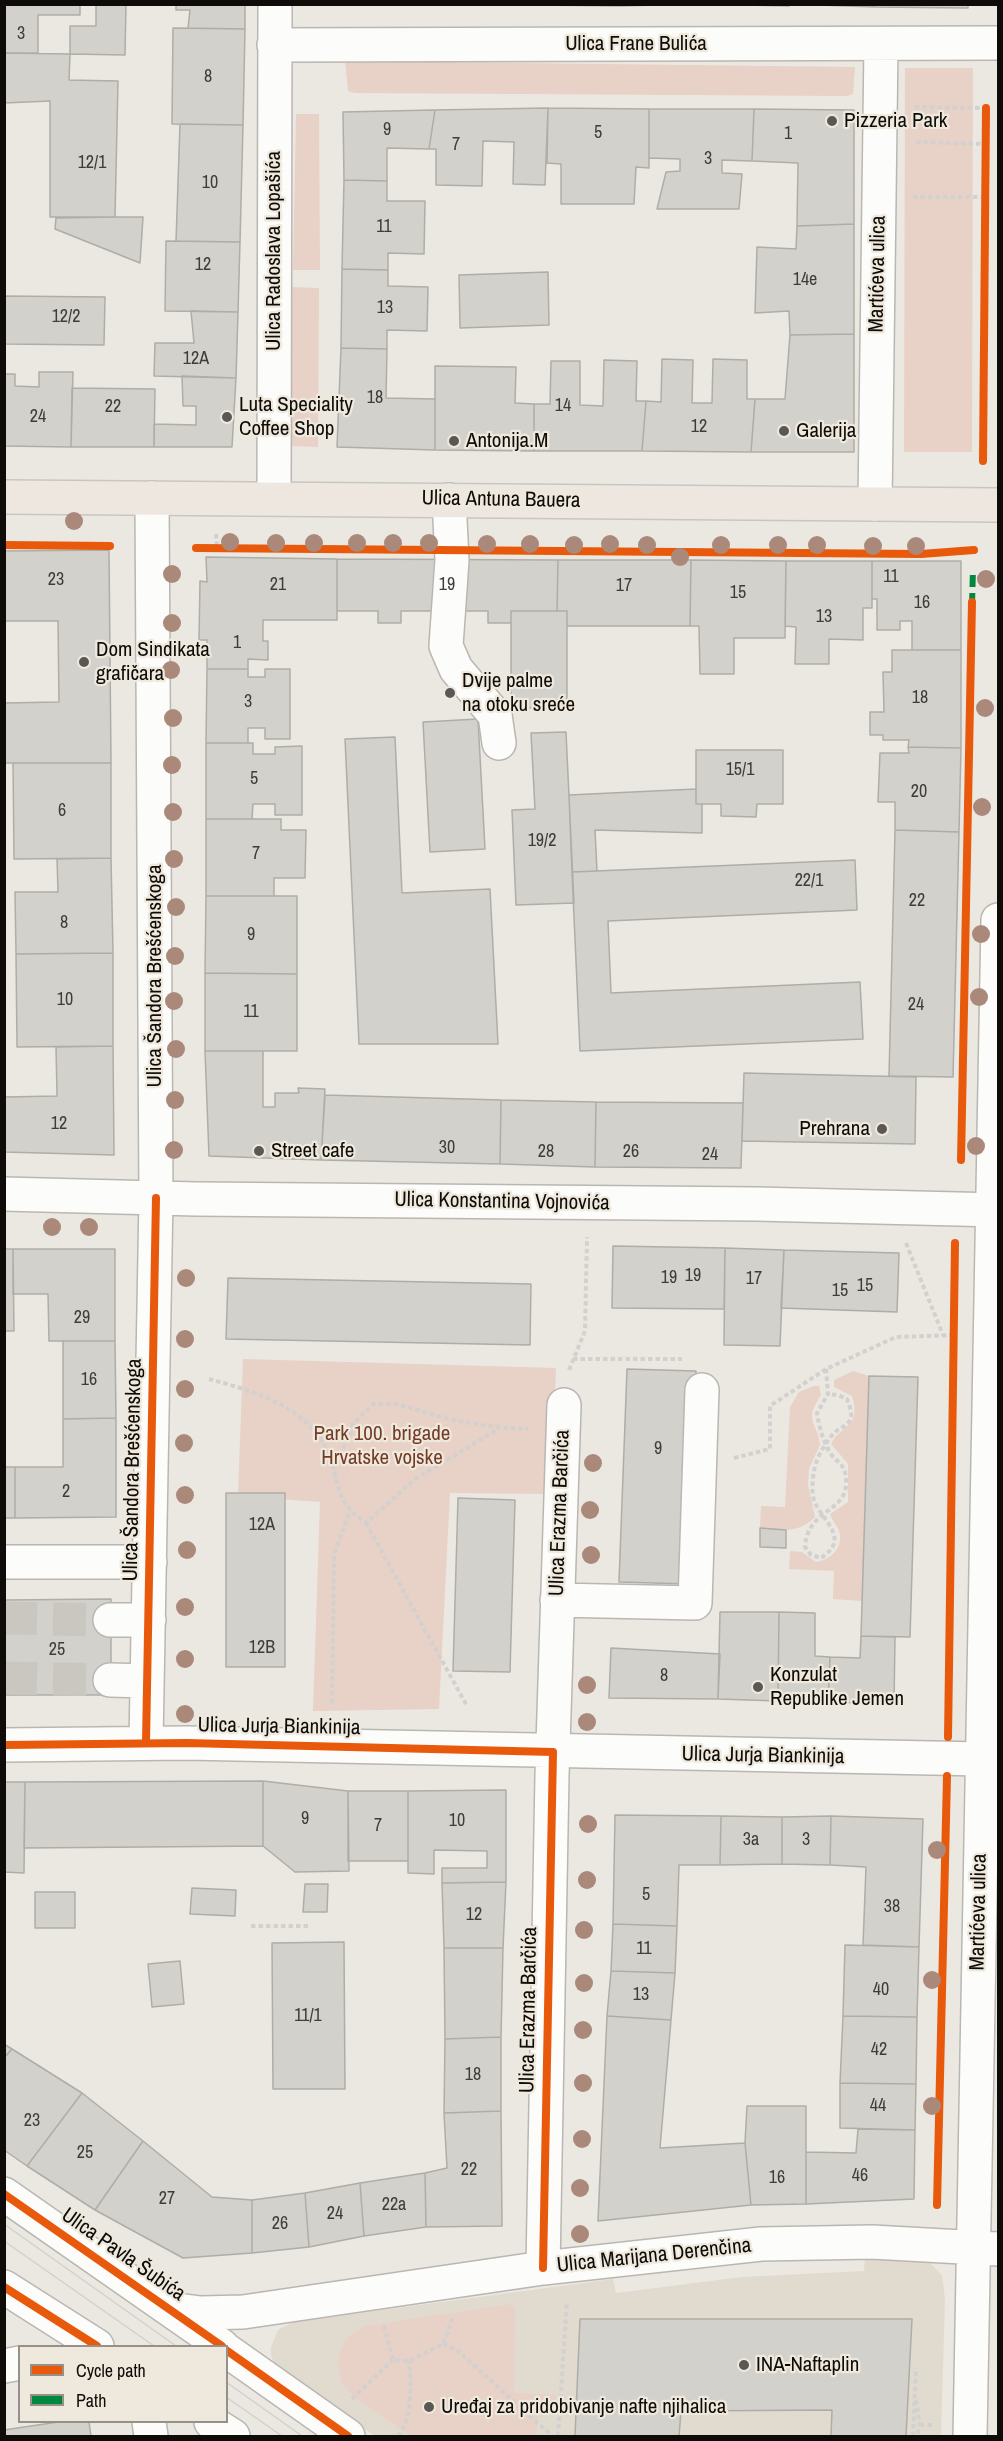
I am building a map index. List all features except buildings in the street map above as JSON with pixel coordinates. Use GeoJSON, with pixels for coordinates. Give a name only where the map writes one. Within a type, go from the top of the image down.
{"type":"FeatureCollection","features":[{"type":"Feature","properties":{"kind":"main road","name":"Ulica Antuna Bauera"},"geometry":{"type":"LineString","coordinates":[[4,497],[999,505]]}},
{"type":"Feature","properties":{"kind":"street","name":"Ulica Radoslava Lopašića"},"geometry":{"type":"LineString","coordinates":[[274,498],[275,4]]}},
{"type":"Feature","properties":{"kind":"street","name":"Ulica Frane Bulića"},"geometry":{"type":"LineString","coordinates":[[274,45],[999,43]]}},
{"type":"Feature","properties":{"kind":"street","name":"Martićeva ulica"},"geometry":{"type":"LineString","coordinates":[[875,504],[881,44]]}},
{"type":"Feature","properties":{"kind":"street","name":"Ulica Šandora Brešćenskoga"},"geometry":{"type":"LineString","coordinates":[[146,1742],[156,1198],[152,498]]}},
{"type":"Feature","properties":{"kind":"street"},"geometry":{"type":"LineString","coordinates":[[449,500],[452,560],[446,646],[456,669],[495,715],[499,743]]}},
{"type":"Feature","properties":{"kind":"street","name":"Martićeva ulica"},"geometry":{"type":"LineString","coordinates":[[970,2436],[986,2248],[982,1759],[995,1210],[999,920]]}},
{"type":"Feature","properties":{"kind":"street","name":"Ulica Konstantina Vojnovića"},"geometry":{"type":"LineString","coordinates":[[4,1194],[156,1198],[756,1204],[995,1210]]}},
{"type":"Feature","properties":{"kind":"street"},"geometry":{"type":"LineString","coordinates":[[557,1600],[695,1603],[702,1390]]}},
{"type":"Feature","properties":{"kind":"street","name":"Ulica Erazma Barčića"},"geometry":{"type":"LineString","coordinates":[[543,2268],[553,1752],[564,1406]]}},
{"type":"Feature","properties":{"kind":"street"},"geometry":{"type":"LineString","coordinates":[[4,1562],[150,1562]]}},
{"type":"Feature","properties":{"kind":"street"},"geometry":{"type":"LineString","coordinates":[[110,1620],[148,1620]]}},
{"type":"Feature","properties":{"kind":"street"},"geometry":{"type":"LineString","coordinates":[[110,1680],[147,1681]]}},
{"type":"Feature","properties":{"kind":"street","name":"Ulica Jurja Biankinija"},"geometry":{"type":"LineString","coordinates":[[4,1745],[146,1742],[982,1759]]}},
{"type":"Feature","properties":{"kind":"street","name":"Ulica Pavla Šubića"},"geometry":{"type":"LineString","coordinates":[[4,2194],[221,2345]]}},
{"type":"Feature","properties":{"kind":"street","name":"Ulica Marijana Derenčina"},"geometry":{"type":"LineString","coordinates":[[169,2309],[201,2313],[243,2312],[543,2268],[761,2244],[872,2242],[986,2248]]}},
{"type":"Feature","properties":{"kind":"street"},"geometry":{"type":"LineString","coordinates":[[4,2287],[85,2344]]}},
{"type":"Feature","properties":{"kind":"street"},"geometry":{"type":"LineString","coordinates":[[228,2351],[348,2436]]}},
{"type":"Feature","properties":{"kind":"street"},"geometry":{"type":"LineString","coordinates":[[215,2423],[233,2436]]}},
{"type":"Feature","properties":{"kind":"path"},"geometry":{"type":"LineString","coordinates":[[908,107],[986,108]]}},
{"type":"Feature","properties":{"kind":"path"},"geometry":{"type":"LineString","coordinates":[[908,142],[986,144]]}},
{"type":"Feature","properties":{"kind":"path"},"geometry":{"type":"LineString","coordinates":[[908,197],[986,197]]}},
{"type":"Feature","properties":{"kind":"path"},"geometry":{"type":"LineString","coordinates":[[564,1406],[572,1359],[585,1331],[587,1236]]}},
{"type":"Feature","properties":{"kind":"path"},"geometry":{"type":"LineString","coordinates":[[906,1242],[943,1335]]}},
{"type":"Feature","properties":{"kind":"path"},"geometry":{"type":"LineString","coordinates":[[724,1460],[770,1449],[770,1406],[826,1369],[896,1337],[953,1335]]}},
{"type":"Feature","properties":{"kind":"path"},"geometry":{"type":"LineString","coordinates":[[572,1359],[703,1359],[702,1390]]}},
{"type":"Feature","properties":{"kind":"path"},"geometry":{"type":"LineString","coordinates":[[826,1369],[828,1394],[817,1413],[826,1444],[829,1452],[841,1462],[846,1485],[840,1503],[823,1513],[805,1535],[805,1547],[811,1555],[821,1558],[830,1552],[834,1540],[833,1530],[823,1513],[815,1503],[813,1470],[826,1444],[850,1419],[851,1410],[847,1399],[828,1394]]}},
{"type":"Feature","properties":{"kind":"path"},"geometry":{"type":"LineString","coordinates":[[209,1378],[248,1389],[290,1411],[321,1440],[349,1513],[366,1523],[467,1706]]}},
{"type":"Feature","properties":{"kind":"path"},"geometry":{"type":"LineString","coordinates":[[334,1469],[354,1423],[373,1404],[398,1402],[432,1414],[500,1428],[529,1429],[532,1421]]}},
{"type":"Feature","properties":{"kind":"path"},"geometry":{"type":"LineString","coordinates":[[366,1523],[415,1479],[500,1428]]}},
{"type":"Feature","properties":{"kind":"path"},"geometry":{"type":"LineString","coordinates":[[332,1703],[334,1555],[349,1513]]}},
{"type":"Feature","properties":{"kind":"path"},"geometry":{"type":"LineString","coordinates":[[251,1926],[309,1926]]}},
{"type":"Feature","properties":{"kind":"path"},"geometry":{"type":"LineString","coordinates":[[558,2436],[567,2297]]}},
{"type":"Feature","properties":{"kind":"path"},"geometry":{"type":"LineString","coordinates":[[348,2403],[393,2360],[410,2361],[443,2344],[454,2314]]}},
{"type":"Feature","properties":{"kind":"path"},"geometry":{"type":"LineString","coordinates":[[381,2317],[393,2360]]}},
{"type":"Feature","properties":{"kind":"path"},"geometry":{"type":"LineString","coordinates":[[443,2344],[456,2349],[552,2436]]}},
{"type":"Feature","properties":{"kind":"path"},"geometry":{"type":"LineString","coordinates":[[398,2436],[403,2430],[411,2384],[410,2361]]}},
{"type":"Feature","properties":{"kind":"path"},"geometry":{"type":"LineString","coordinates":[[915,2436],[916,2368]]}},
{"type":"Feature","properties":{"kind":"path"},"geometry":{"type":"LineString","coordinates":[[915,2391],[920,2425],[915,2436]]}},
{"type":"Feature","properties":{"kind":"path"},"geometry":{"type":"LineString","coordinates":[[920,2425],[933,2425]]}},
{"type":"Feature","properties":{"kind":"shaded area"},"geometry":{"type":"Polygon","coordinates":[[[865,2256],[927,2260],[942,2275],[945,2299],[941,2436],[375,2436],[283,2373],[274,2363],[271,2355],[271,2347],[278,2330],[293,2322],[613,2279],[616,2293],[742,2277],[864,2271],[865,2256]]]}},
{"type":"Feature","properties":{"kind":"green space"},"geometry":{"type":"Polygon","coordinates":[[[345,61],[855,67],[853,94],[847,96],[355,93],[348,91],[345,61]]]}},
{"type":"Feature","properties":{"kind":"green space"},"geometry":{"type":"Polygon","coordinates":[[[905,68],[973,68],[972,452],[904,452],[905,68]]]}},
{"type":"Feature","properties":{"kind":"green space"},"geometry":{"type":"Polygon","coordinates":[[[296,114],[319,114],[320,270],[293,270],[296,114]]]}},
{"type":"Feature","properties":{"kind":"green space"},"geometry":{"type":"Polygon","coordinates":[[[291,287],[319,288],[318,447],[291,446],[291,287]]]}},
{"type":"Feature","properties":{"kind":"green space","name":"Park 100. brigade Hrvatske vojske"},"geometry":{"type":"Polygon","coordinates":[[[243,1359],[556,1368],[551,1494],[450,1493],[439,1709],[313,1711],[320,1502],[238,1496],[243,1359]]]}},
{"type":"Feature","properties":{"kind":"green space"},"geometry":{"type":"Polygon","coordinates":[[[853,1371],[869,1376],[862,1601],[833,1599],[834,1571],[789,1569],[790,1551],[802,1552],[816,1562],[822,1561],[835,1552],[840,1542],[839,1531],[830,1514],[848,1502],[848,1464],[831,1444],[852,1420],[854,1406],[852,1396],[834,1387],[834,1380],[853,1371]]]}},
{"type":"Feature","properties":{"kind":"green space"},"geometry":{"type":"Polygon","coordinates":[[[819,1386],[821,1395],[812,1417],[820,1445],[809,1469],[808,1485],[815,1517],[803,1526],[789,1530],[760,1528],[761,1506],[785,1507],[790,1407],[799,1392],[819,1386]]]}},
{"type":"Feature","properties":{"kind":"green space"},"geometry":{"type":"Polygon","coordinates":[[[512,2304],[515,2309],[514,2393],[556,2395],[556,2402],[538,2402],[537,2436],[410,2436],[358,2400],[342,2384],[338,2365],[341,2348],[348,2338],[364,2326],[512,2304]]]}},
{"type":"Feature","properties":{"kind":"tunnel"},"geometry":{"type":"LineString","coordinates":[[4,1618],[110,1620]]}},
{"type":"Feature","properties":{"kind":"tunnel"},"geometry":{"type":"LineString","coordinates":[[4,1678],[110,1680]]}},
{"type":"Feature","properties":{"kind":"tram line"},"geometry":{"type":"LineString","coordinates":[[4,2224],[175,2345]]}},
{"type":"Feature","properties":{"kind":"tram line"},"geometry":{"type":"LineString","coordinates":[[4,2241],[153,2345]]}},
{"type":"Feature","properties":{"kind":"tram line"},"geometry":{"type":"LineString","coordinates":[[228,2383],[302,2436]]}},
{"type":"Feature","properties":{"kind":"tram line"},"geometry":{"type":"LineString","coordinates":[[228,2398],[282,2436]]}},
{"type":"Feature","properties":{"kind":"marked path"},"geometry":{"type":"LineString","coordinates":[[972,605],[973,569]]}},
{"type":"Feature","properties":{"kind":"cycle path"},"geometry":{"type":"LineString","coordinates":[[983,461],[986,108]]}},
{"type":"Feature","properties":{"kind":"cycle path"},"geometry":{"type":"LineString","coordinates":[[4,545],[110,546]]}},
{"type":"Feature","properties":{"kind":"cycle path"},"geometry":{"type":"LineString","coordinates":[[196,548],[921,554],[974,550]]}},
{"type":"Feature","properties":{"kind":"cycle path"},"geometry":{"type":"LineString","coordinates":[[961,1160],[972,602]]}},
{"type":"Feature","properties":{"kind":"cycle path"},"geometry":{"type":"LineString","coordinates":[[146,1742],[156,1198]]}},
{"type":"Feature","properties":{"kind":"cycle path"},"geometry":{"type":"LineString","coordinates":[[948,1737],[955,1243]]}},
{"type":"Feature","properties":{"kind":"cycle path"},"geometry":{"type":"LineString","coordinates":[[4,1745],[187,1743],[553,1752],[543,2268]]}},
{"type":"Feature","properties":{"kind":"cycle path"},"geometry":{"type":"LineString","coordinates":[[937,2205],[947,1776]]}},
{"type":"Feature","properties":{"kind":"cycle path"},"geometry":{"type":"LineString","coordinates":[[4,2194],[221,2345]]}},
{"type":"Feature","properties":{"kind":"cycle path"},"geometry":{"type":"LineString","coordinates":[[4,2287],[95,2345]]}},
{"type":"Feature","properties":{"kind":"cycle path"},"geometry":{"type":"LineString","coordinates":[[228,2351],[348,2436]]}},
{"type":"Feature","properties":{"kind":"place","name":"Pizzeria Park"},"geometry":{"type":"Point","coordinates":[832,121]}},
{"type":"Feature","properties":{"kind":"place","name":"Luta Speciality Coffee Shop"},"geometry":{"type":"Point","coordinates":[227,417]}},
{"type":"Feature","properties":{"kind":"place","name":"Galerija"},"geometry":{"type":"Point","coordinates":[784,431]}},
{"type":"Feature","properties":{"kind":"place","name":"Antonija.M"},"geometry":{"type":"Point","coordinates":[454,441]}},
{"type":"Feature","properties":{"kind":"place","name":"Dom Sindikata grafičara"},"geometry":{"type":"Point","coordinates":[84,662]}},
{"type":"Feature","properties":{"kind":"place","name":"Dvije palme na otoku sreće"},"geometry":{"type":"Point","coordinates":[450,693]}},
{"type":"Feature","properties":{"kind":"place","name":"Prehrana"},"geometry":{"type":"Point","coordinates":[882,1129]}},
{"type":"Feature","properties":{"kind":"place","name":"Street cafe"},"geometry":{"type":"Point","coordinates":[259,1151]}},
{"type":"Feature","properties":{"kind":"place","name":"Konzulat Republike Jemen"},"geometry":{"type":"Point","coordinates":[758,1687]}},
{"type":"Feature","properties":{"kind":"place","name":"INA-Naftaplin"},"geometry":{"type":"Point","coordinates":[744,2365]}},
{"type":"Feature","properties":{"kind":"place","name":"Uređaj za pridobivanje nafte njihalica"},"geometry":{"type":"Point","coordinates":[429,2407]}}]}
